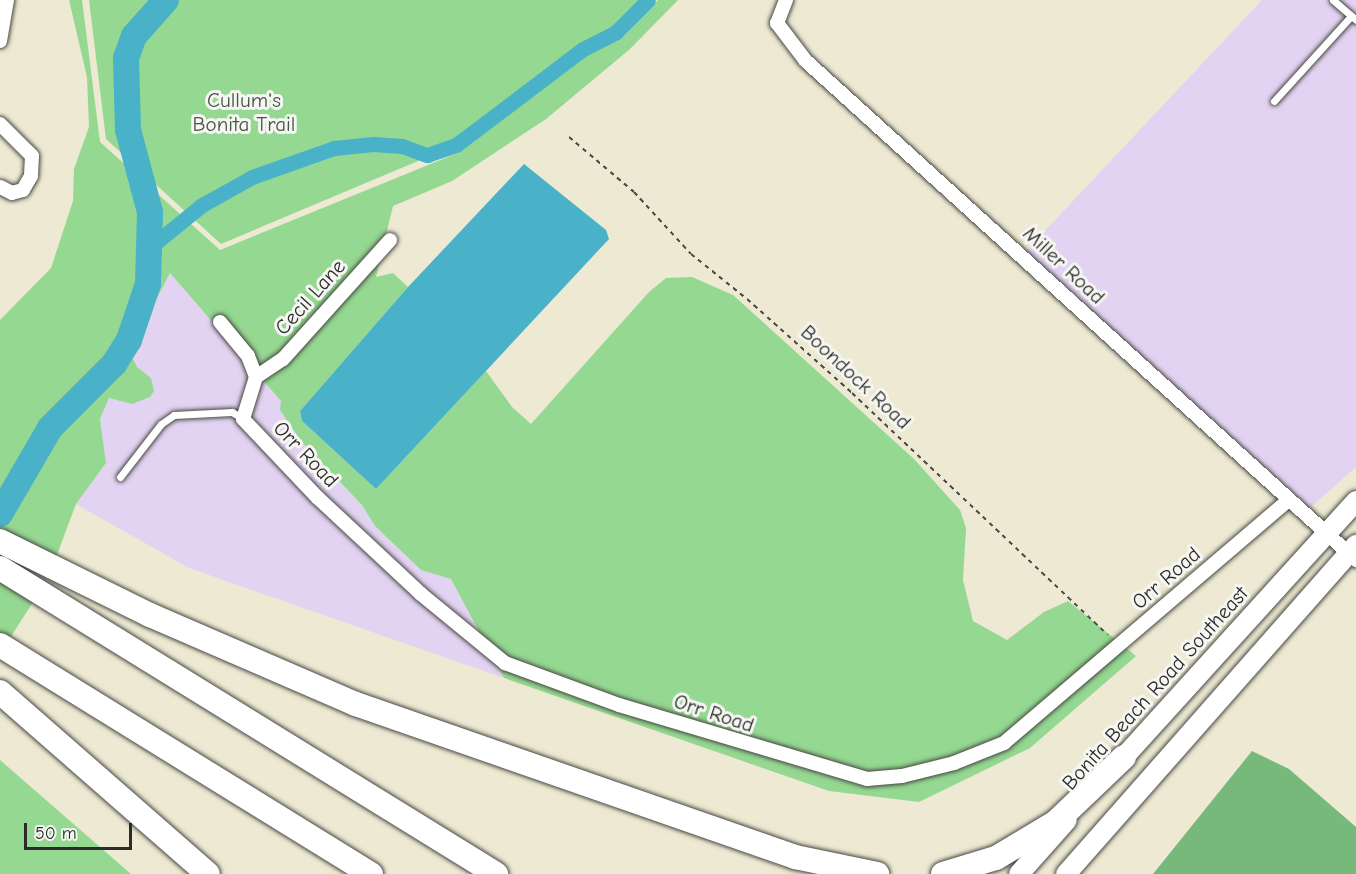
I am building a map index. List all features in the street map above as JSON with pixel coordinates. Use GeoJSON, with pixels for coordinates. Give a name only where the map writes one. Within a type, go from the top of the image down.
{"type":"FeatureCollection","features":[{"type":"Feature","properties":{"kind":"highway"},"geometry":{"type":"LineString","coordinates":[[0,541],[150,615],[356,704],[795,857],[851,874]]}},
{"type":"Feature","properties":{"kind":"highway"},"geometry":{"type":"LineString","coordinates":[[0,568],[496,874]]}},
{"type":"Feature","properties":{"kind":"highway"},"geometry":{"type":"LineString","coordinates":[[0,645],[371,874]]}},
{"type":"Feature","properties":{"kind":"highway"},"geometry":{"type":"LineString","coordinates":[[0,692],[208,874]]}},
{"type":"Feature","properties":{"kind":"highway"},"geometry":{"type":"LineString","coordinates":[[943,874],[996,858],[1056,822],[1124,757]]}},
{"type":"Feature","properties":{"kind":"highway"},"geometry":{"type":"LineString","coordinates":[[795,857],[877,874]]}},
{"type":"Feature","properties":{"kind":"street"},"geometry":{"type":"LineString","coordinates":[[0,41],[8,0]]}},
{"type":"Feature","properties":{"kind":"street","name":"Miller Road"},"geometry":{"type":"LineString","coordinates":[[786,0],[777,23],[806,61],[1020,251],[1326,534],[1354,553]]}},
{"type":"Feature","properties":{"kind":"street"},"geometry":{"type":"LineString","coordinates":[[0,124],[32,156],[31,176],[23,190],[12,193],[0,187]]}},
{"type":"Feature","properties":{"kind":"street","name":"Cecil Lane"},"geometry":{"type":"LineString","coordinates":[[256,376],[283,359],[390,240]]}},
{"type":"Feature","properties":{"kind":"street"},"geometry":{"type":"LineString","coordinates":[[220,322],[248,356],[256,376]]}},
{"type":"Feature","properties":{"kind":"street","name":"Orr Road"},"geometry":{"type":"LineString","coordinates":[[256,376],[243,419],[282,462],[412,586],[505,663],[619,705],[847,776],[887,779],[989,751],[1018,733],[1289,500]]}},
{"type":"Feature","properties":{"kind":"street","name":"Bonita Beach Road Southeast"},"geometry":{"type":"LineString","coordinates":[[1019,874],[1356,501]]}},
{"type":"Feature","properties":{"kind":"street"},"geometry":{"type":"LineString","coordinates":[[1066,874],[1354,553]]}},
{"type":"Feature","properties":{"kind":"lane"},"geometry":{"type":"LineString","coordinates":[[1274,101],[1354,18],[1333,0]]}},
{"type":"Feature","properties":{"kind":"lane"},"geometry":{"type":"LineString","coordinates":[[120,477],[160,424],[174,415],[232,412],[243,419]]}},
{"type":"Feature","properties":{"kind":"path","name":"Boondock Road"},"geometry":{"type":"LineString","coordinates":[[569,138],[634,192],[691,254],[747,299],[852,393],[1119,645]]}},
{"type":"Feature","properties":{"kind":"shaded area"},"geometry":{"type":"Polygon","coordinates":[[[1262,0],[1356,0],[1356,467],[1310,508],[1024,253],[1262,0]]]}},
{"type":"Feature","properties":{"kind":"shaded area"},"geometry":{"type":"Polygon","coordinates":[[[170,273],[281,401],[281,410],[301,441],[362,505],[375,526],[421,570],[451,579],[504,678],[189,568],[76,504],[106,463],[100,419],[109,398],[132,404],[151,378],[137,367],[131,355],[135,340],[170,273]]]}},
{"type":"Feature","properties":{"kind":"green space"},"geometry":{"type":"Polygon","coordinates":[[[69,0],[82,0],[100,142],[220,250],[460,152],[587,55],[621,37],[658,0],[678,0],[630,49],[546,119],[452,181],[393,206],[376,277],[393,273],[408,287],[300,411],[302,421],[376,489],[486,371],[512,407],[531,424],[649,292],[666,278],[692,277],[733,295],[914,459],[960,510],[966,528],[963,580],[973,621],[1007,640],[1044,612],[1068,601],[1136,656],[1030,748],[919,802],[829,791],[504,678],[451,579],[421,570],[375,526],[362,505],[301,441],[280,410],[281,401],[170,273],[135,340],[131,355],[137,367],[151,378],[154,391],[150,397],[132,404],[109,398],[100,419],[106,463],[76,504],[55,560],[0,532],[0,320],[51,268],[73,201],[74,169],[89,127],[87,77],[69,0]]]}},
{"type":"Feature","properties":{"kind":"green space","name":"Cullum's Bonita Trail"},"geometry":{"type":"Polygon","coordinates":[[[89,0],[648,0],[616,32],[583,49],[456,145],[221,244],[106,139],[89,0]]]}},
{"type":"Feature","properties":{"kind":"green space"},"geometry":{"type":"Polygon","coordinates":[[[0,577],[35,599],[8,641],[0,636],[0,577]]]}},
{"type":"Feature","properties":{"kind":"green space"},"geometry":{"type":"Polygon","coordinates":[[[1252,751],[1289,769],[1356,827],[1356,874],[1153,874],[1252,751]]]}},
{"type":"Feature","properties":{"kind":"green space"},"geometry":{"type":"Polygon","coordinates":[[[0,760],[131,874],[0,874],[0,760]]]}},
{"type":"Feature","properties":{"kind":"water"},"geometry":{"type":"Polygon","coordinates":[[[524,164],[606,230],[609,239],[376,489],[302,421],[300,411],[408,287],[524,164]]]}},
{"type":"Feature","properties":{"kind":"waterway"},"geometry":{"type":"LineString","coordinates":[[0,514],[50,428],[114,364],[129,340],[148,284],[150,212],[128,130],[126,58],[134,36],[166,0]]}},
{"type":"Feature","properties":{"kind":"waterway"},"geometry":{"type":"LineString","coordinates":[[149,248],[202,205],[252,177],[334,148],[373,144],[402,146],[427,155],[456,145],[583,49],[616,32],[648,0]]}}]}
